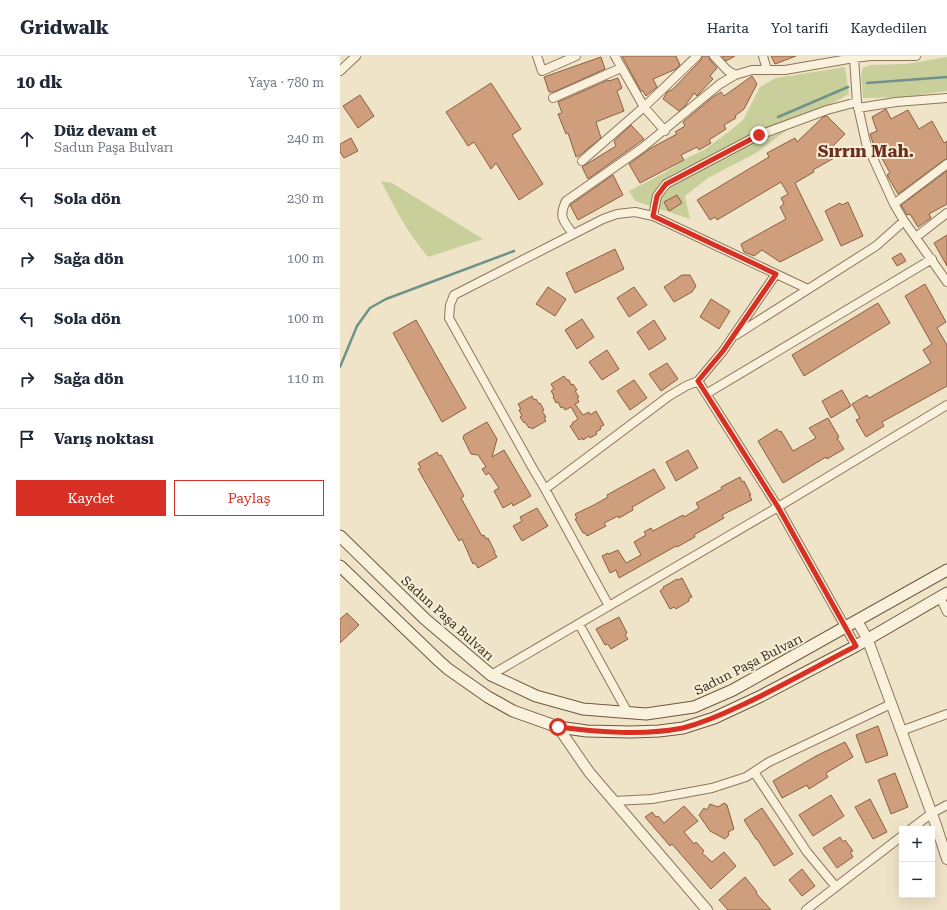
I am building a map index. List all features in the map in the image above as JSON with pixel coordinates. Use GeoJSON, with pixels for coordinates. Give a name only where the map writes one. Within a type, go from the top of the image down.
{"type":"FeatureCollection","features":[{"type":"Feature","properties":{"kind":"main road","name":"Sadun Paşa Bulvarı"},"geometry":{"type":"LineString","coordinates":[[340,536],[425,619],[491,675],[536,696],[583,709],[628,713],[646,714],[694,708],[733,690],[947,570]]}},
{"type":"Feature","properties":{"kind":"main road"},"geometry":{"type":"LineString","coordinates":[[340,566],[448,669],[513,711],[558,727],[587,731],[659,731],[683,728],[714,718],[759,697],[856,646],[867,638],[909,616],[944,595]]}},
{"type":"Feature","properties":{"kind":"street"},"geometry":{"type":"LineString","coordinates":[[340,71],[356,56]]}},
{"type":"Feature","properties":{"kind":"street"},"geometry":{"type":"LineString","coordinates":[[537,56],[542,71],[576,56]]}},
{"type":"Feature","properties":{"kind":"street"},"geometry":{"type":"LineString","coordinates":[[615,56],[644,107],[665,130]]}},
{"type":"Feature","properties":{"kind":"street"},"geometry":{"type":"LineString","coordinates":[[582,161],[644,107],[697,56]]}},
{"type":"Feature","properties":{"kind":"street"},"geometry":{"type":"LineString","coordinates":[[714,56],[727,70],[735,75]]}},
{"type":"Feature","properties":{"kind":"street"},"geometry":{"type":"LineString","coordinates":[[763,56],[767,70]]}},
{"type":"Feature","properties":{"kind":"street"},"geometry":{"type":"LineString","coordinates":[[573,234],[562,218],[562,210],[566,201],[665,130],[720,84],[735,75],[752,70],[786,70],[871,56],[916,56]]}},
{"type":"Feature","properties":{"kind":"street"},"geometry":{"type":"LineString","coordinates":[[854,58],[857,105],[866,143],[894,204],[904,222],[932,259],[947,282]]}},
{"type":"Feature","properties":{"kind":"street"},"geometry":{"type":"LineString","coordinates":[[553,98],[621,68]]}},
{"type":"Feature","properties":{"kind":"street"},"geometry":{"type":"LineString","coordinates":[[653,216],[657,196],[666,184],[759,135],[827,110],[857,105],[947,98]]}},
{"type":"Feature","properties":{"kind":"street"},"geometry":{"type":"LineString","coordinates":[[894,204],[947,164]]}},
{"type":"Feature","properties":{"kind":"street"},"geometry":{"type":"LineString","coordinates":[[609,606],[449,318],[450,305],[454,295],[603,219],[617,214],[635,212],[653,216],[808,289]]}},
{"type":"Feature","properties":{"kind":"street"},"geometry":{"type":"LineString","coordinates":[[916,237],[947,213]]}},
{"type":"Feature","properties":{"kind":"street"},"geometry":{"type":"LineString","coordinates":[[732,338],[876,246],[904,222]]}},
{"type":"Feature","properties":{"kind":"street"},"geometry":{"type":"LineString","coordinates":[[706,394],[932,259]]}},
{"type":"Feature","properties":{"kind":"street"},"geometry":{"type":"LineString","coordinates":[[545,489],[669,396],[698,381],[732,338],[776,274]]}},
{"type":"Feature","properties":{"kind":"street"},"geometry":{"type":"LineString","coordinates":[[698,381],[778,507],[856,646]]}},
{"type":"Feature","properties":{"kind":"street"},"geometry":{"type":"LineString","coordinates":[[491,675],[778,507],[947,405]]}},
{"type":"Feature","properties":{"kind":"street"},"geometry":{"type":"LineString","coordinates":[[944,595],[947,612]]}},
{"type":"Feature","properties":{"kind":"street"},"geometry":{"type":"LineString","coordinates":[[857,621],[867,638],[932,814],[947,859]]}},
{"type":"Feature","properties":{"kind":"street"},"geometry":{"type":"LineString","coordinates":[[579,624],[628,713]]}},
{"type":"Feature","properties":{"kind":"street"},"geometry":{"type":"LineString","coordinates":[[614,801],[652,799],[712,788],[746,777],[769,762],[891,704]]}},
{"type":"Feature","properties":{"kind":"street"},"geometry":{"type":"LineString","coordinates":[[901,731],[947,714]]}},
{"type":"Feature","properties":{"kind":"street"},"geometry":{"type":"LineString","coordinates":[[558,727],[589,772],[707,910]]}},
{"type":"Feature","properties":{"kind":"street"},"geometry":{"type":"LineString","coordinates":[[754,772],[807,852],[836,887]]}},
{"type":"Feature","properties":{"kind":"street"},"geometry":{"type":"LineString","coordinates":[[915,826],[947,805]]}},
{"type":"Feature","properties":{"kind":"street"},"geometry":{"type":"LineString","coordinates":[[806,910],[899,838]]}},
{"type":"Feature","properties":{"kind":"green space"},"geometry":{"type":"Polygon","coordinates":[[[947,57],[947,91],[905,97],[863,98],[861,75],[863,68],[870,65],[906,64],[947,57]]]}},
{"type":"Feature","properties":{"kind":"green space"},"geometry":{"type":"Polygon","coordinates":[[[845,67],[849,94],[795,124],[756,153],[708,178],[685,196],[690,219],[635,201],[629,191],[704,150],[743,120],[760,87],[776,78],[845,67]]]}},
{"type":"Feature","properties":{"kind":"green space"},"geometry":{"type":"Polygon","coordinates":[[[381,181],[392,183],[483,239],[428,257],[408,230],[381,181]]]}},
{"type":"Feature","properties":{"kind":"building"},"geometry":{"type":"Polygon","coordinates":[[[622,56],[676,56],[680,65],[676,69],[653,79],[657,87],[646,96],[643,91],[641,91],[622,56]]]}},
{"type":"Feature","properties":{"kind":"building"},"geometry":{"type":"Polygon","coordinates":[[[702,56],[709,56],[710,60],[717,68],[710,76],[713,79],[697,96],[694,93],[685,106],[679,111],[663,99],[667,92],[673,89],[701,60],[702,56]]]}},
{"type":"Feature","properties":{"kind":"building"},"geometry":{"type":"Polygon","coordinates":[[[722,56],[735,56],[726,61],[722,56]]]}},
{"type":"Feature","properties":{"kind":"building"},"geometry":{"type":"Polygon","coordinates":[[[771,56],[796,56],[775,64],[771,56]]]}},
{"type":"Feature","properties":{"kind":"building"},"geometry":{"type":"Polygon","coordinates":[[[601,57],[605,69],[554,92],[549,92],[544,77],[601,57]]]}},
{"type":"Feature","properties":{"kind":"building"},"geometry":{"type":"Polygon","coordinates":[[[752,76],[757,84],[744,109],[735,116],[736,118],[724,125],[726,129],[709,140],[711,143],[699,150],[697,147],[681,155],[684,160],[640,183],[629,164],[651,148],[677,134],[675,132],[685,126],[683,122],[713,97],[721,92],[724,96],[752,76]]]}},
{"type":"Feature","properties":{"kind":"building"},"geometry":{"type":"Polygon","coordinates":[[[618,78],[622,88],[617,91],[624,111],[596,122],[601,138],[576,157],[568,133],[566,134],[558,114],[562,113],[558,102],[608,80],[618,78]]]}},
{"type":"Feature","properties":{"kind":"building"},"geometry":{"type":"Polygon","coordinates":[[[491,83],[521,129],[512,135],[543,184],[519,200],[496,163],[491,169],[474,142],[468,146],[446,112],[491,83]]]}},
{"type":"Feature","properties":{"kind":"building"},"geometry":{"type":"Polygon","coordinates":[[[360,95],[374,116],[358,128],[343,106],[360,95]]]}},
{"type":"Feature","properties":{"kind":"building"},"geometry":{"type":"Polygon","coordinates":[[[886,109],[891,119],[908,110],[919,129],[932,121],[944,143],[947,141],[947,159],[898,194],[887,175],[890,173],[877,149],[875,149],[870,134],[877,131],[872,117],[886,109]]]}},
{"type":"Feature","properties":{"kind":"building"},"geometry":{"type":"Polygon","coordinates":[[[827,116],[845,134],[831,148],[836,157],[813,170],[814,172],[795,183],[823,240],[780,262],[762,250],[754,256],[744,252],[741,244],[786,219],[780,207],[784,204],[781,198],[788,194],[781,182],[717,220],[715,217],[710,220],[697,200],[769,157],[767,153],[795,138],[797,142],[823,117],[827,116]]]}},
{"type":"Feature","properties":{"kind":"building"},"geometry":{"type":"Polygon","coordinates":[[[631,125],[644,139],[588,179],[582,167],[616,146],[614,141],[631,125]]]}},
{"type":"Feature","properties":{"kind":"building"},"geometry":{"type":"Polygon","coordinates":[[[351,138],[358,151],[344,158],[340,152],[340,144],[351,138]]]}},
{"type":"Feature","properties":{"kind":"building"},"geometry":{"type":"Polygon","coordinates":[[[947,171],[947,204],[929,214],[931,218],[918,227],[910,214],[907,215],[901,205],[947,171]]]}},
{"type":"Feature","properties":{"kind":"building"},"geometry":{"type":"Polygon","coordinates":[[[613,175],[623,195],[578,220],[570,205],[613,175]]]}},
{"type":"Feature","properties":{"kind":"building"},"geometry":{"type":"Polygon","coordinates":[[[677,195],[682,203],[669,211],[664,202],[677,195]]]}},
{"type":"Feature","properties":{"kind":"building"},"geometry":{"type":"Polygon","coordinates":[[[848,202],[863,236],[841,246],[825,211],[840,203],[842,205],[848,202]]]}},
{"type":"Feature","properties":{"kind":"building"},"geometry":{"type":"Polygon","coordinates":[[[947,235],[947,266],[934,243],[947,235]]]}},
{"type":"Feature","properties":{"kind":"building"},"geometry":{"type":"Polygon","coordinates":[[[615,249],[624,269],[575,293],[566,273],[615,249]]]}},
{"type":"Feature","properties":{"kind":"building"},"geometry":{"type":"Polygon","coordinates":[[[901,253],[906,261],[897,266],[892,258],[901,253]]]}},
{"type":"Feature","properties":{"kind":"building"},"geometry":{"type":"Polygon","coordinates":[[[682,275],[690,275],[696,286],[692,292],[674,302],[664,287],[682,275]]]}},
{"type":"Feature","properties":{"kind":"building"},"geometry":{"type":"Polygon","coordinates":[[[925,284],[946,322],[937,328],[947,345],[947,386],[882,422],[884,426],[866,437],[856,420],[860,418],[852,404],[867,395],[869,398],[931,363],[923,350],[932,344],[905,296],[925,284]]]}},
{"type":"Feature","properties":{"kind":"building"},"geometry":{"type":"Polygon","coordinates":[[[548,287],[566,299],[555,316],[536,304],[548,287]]]}},
{"type":"Feature","properties":{"kind":"building"},"geometry":{"type":"Polygon","coordinates":[[[634,287],[647,305],[629,317],[617,298],[634,287]]]}},
{"type":"Feature","properties":{"kind":"building"},"geometry":{"type":"Polygon","coordinates":[[[711,299],[730,311],[719,329],[700,317],[711,299]]]}},
{"type":"Feature","properties":{"kind":"building"},"geometry":{"type":"Polygon","coordinates":[[[878,303],[890,323],[804,376],[792,355],[878,303]]]}},
{"type":"Feature","properties":{"kind":"building"},"geometry":{"type":"Polygon","coordinates":[[[582,319],[594,337],[577,349],[565,330],[582,319]]]}},
{"type":"Feature","properties":{"kind":"building"},"geometry":{"type":"Polygon","coordinates":[[[416,320],[466,408],[442,422],[393,333],[416,320]]]}},
{"type":"Feature","properties":{"kind":"building"},"geometry":{"type":"Polygon","coordinates":[[[654,320],[666,339],[649,350],[637,332],[654,320]]]}},
{"type":"Feature","properties":{"kind":"building"},"geometry":{"type":"Polygon","coordinates":[[[607,350],[619,369],[602,380],[589,362],[607,350]]]}},
{"type":"Feature","properties":{"kind":"building"},"geometry":{"type":"Polygon","coordinates":[[[667,363],[678,379],[661,391],[649,374],[667,363]]]}},
{"type":"Feature","properties":{"kind":"building"},"geometry":{"type":"Polygon","coordinates":[[[564,376],[577,390],[575,391],[579,397],[577,398],[579,402],[575,404],[583,415],[589,412],[590,415],[596,411],[604,425],[596,432],[597,434],[590,438],[589,436],[583,440],[582,438],[579,440],[570,426],[578,419],[571,407],[565,410],[563,407],[561,408],[553,397],[554,396],[551,391],[554,389],[551,384],[564,376]]]}},
{"type":"Feature","properties":{"kind":"building"},"geometry":{"type":"Polygon","coordinates":[[[634,380],[647,398],[630,410],[617,391],[634,380]]]}},
{"type":"Feature","properties":{"kind":"building"},"geometry":{"type":"Polygon","coordinates":[[[842,390],[851,406],[831,418],[822,401],[842,390]]]}},
{"type":"Feature","properties":{"kind":"building"},"geometry":{"type":"Polygon","coordinates":[[[532,396],[534,400],[536,399],[539,404],[540,403],[544,410],[542,411],[546,417],[544,418],[546,421],[532,429],[530,427],[529,428],[525,422],[524,423],[520,417],[522,416],[519,410],[521,409],[518,404],[532,396]]]}},
{"type":"Feature","properties":{"kind":"building"},"geometry":{"type":"Polygon","coordinates":[[[828,418],[844,449],[827,459],[826,457],[783,483],[758,441],[777,429],[779,432],[781,431],[793,451],[816,438],[809,428],[828,418]]]}},
{"type":"Feature","properties":{"kind":"building"},"geometry":{"type":"Polygon","coordinates":[[[487,422],[497,439],[492,457],[504,450],[531,496],[513,506],[512,503],[503,508],[494,491],[499,488],[489,473],[486,475],[482,469],[486,467],[478,455],[471,454],[463,438],[464,435],[487,422]]]}},
{"type":"Feature","properties":{"kind":"building"},"geometry":{"type":"Polygon","coordinates":[[[688,450],[698,468],[676,481],[666,462],[688,450]]]}},
{"type":"Feature","properties":{"kind":"building"},"geometry":{"type":"Polygon","coordinates":[[[437,452],[439,456],[441,455],[464,496],[461,498],[482,536],[484,535],[486,539],[488,538],[497,557],[478,568],[475,563],[473,564],[462,539],[459,541],[418,469],[421,468],[418,463],[437,452]]]}},
{"type":"Feature","properties":{"kind":"building"},"geometry":{"type":"Polygon","coordinates":[[[654,469],[665,488],[632,507],[633,510],[619,518],[618,516],[604,523],[606,526],[587,536],[583,533],[575,519],[577,518],[575,514],[594,505],[608,497],[607,495],[654,469]]]}},
{"type":"Feature","properties":{"kind":"building"},"geometry":{"type":"Polygon","coordinates":[[[740,477],[742,482],[744,481],[752,500],[722,515],[724,518],[694,535],[695,537],[619,578],[616,570],[610,573],[602,556],[618,550],[626,563],[641,555],[634,542],[646,535],[644,532],[651,528],[653,531],[683,515],[684,517],[699,508],[696,503],[740,477]]]}},
{"type":"Feature","properties":{"kind":"building"},"geometry":{"type":"Polygon","coordinates":[[[537,508],[548,526],[522,541],[513,526],[522,521],[520,517],[537,508]]]}},
{"type":"Feature","properties":{"kind":"building"},"geometry":{"type":"Polygon","coordinates":[[[682,578],[692,597],[689,598],[689,601],[676,609],[674,607],[670,609],[660,591],[664,588],[663,587],[677,579],[682,578]]]}},
{"type":"Feature","properties":{"kind":"building"},"geometry":{"type":"Polygon","coordinates":[[[347,613],[359,625],[340,643],[340,619],[347,613]]]}},
{"type":"Feature","properties":{"kind":"building"},"geometry":{"type":"Polygon","coordinates":[[[619,617],[627,633],[625,635],[628,639],[611,649],[608,644],[605,645],[596,629],[619,617]]]}},
{"type":"Feature","properties":{"kind":"building"},"geometry":{"type":"Polygon","coordinates":[[[878,726],[888,755],[866,763],[856,735],[878,726]]]}},
{"type":"Feature","properties":{"kind":"building"},"geometry":{"type":"Polygon","coordinates":[[[845,742],[853,757],[826,773],[828,777],[809,789],[807,785],[782,798],[773,781],[816,756],[845,742]]]}},
{"type":"Feature","properties":{"kind":"building"},"geometry":{"type":"Polygon","coordinates":[[[895,773],[908,807],[891,814],[878,780],[895,773]]]}},
{"type":"Feature","properties":{"kind":"building"},"geometry":{"type":"Polygon","coordinates":[[[831,795],[844,816],[813,836],[799,815],[831,795]]]}},
{"type":"Feature","properties":{"kind":"building"},"geometry":{"type":"Polygon","coordinates":[[[870,799],[887,832],[873,839],[855,807],[870,799]]]}},
{"type":"Feature","properties":{"kind":"building"},"geometry":{"type":"Polygon","coordinates":[[[724,803],[727,805],[734,829],[728,832],[729,835],[725,839],[710,831],[699,815],[704,808],[707,810],[710,804],[718,807],[724,803]]]}},
{"type":"Feature","properties":{"kind":"building"},"geometry":{"type":"Polygon","coordinates":[[[684,806],[698,821],[684,832],[694,844],[696,842],[704,851],[702,853],[712,862],[724,852],[736,866],[711,889],[672,844],[670,846],[645,817],[652,812],[664,823],[684,806]]]}},
{"type":"Feature","properties":{"kind":"building"},"geometry":{"type":"Polygon","coordinates":[[[762,808],[793,854],[774,866],[744,820],[762,808]]]}},
{"type":"Feature","properties":{"kind":"building"},"geometry":{"type":"Polygon","coordinates":[[[840,837],[843,842],[845,840],[853,851],[850,852],[853,857],[837,868],[823,848],[840,837]]]}},
{"type":"Feature","properties":{"kind":"building"},"geometry":{"type":"Polygon","coordinates":[[[802,869],[815,886],[802,896],[789,880],[802,869]]]}},
{"type":"Feature","properties":{"kind":"building"},"geometry":{"type":"Polygon","coordinates":[[[745,877],[757,892],[756,893],[771,910],[728,910],[719,900],[745,877]]]}},
{"type":"Feature","properties":{"kind":"waterway"},"geometry":{"type":"LineString","coordinates":[[867,83],[947,77]]}},
{"type":"Feature","properties":{"kind":"waterway"},"geometry":{"type":"LineString","coordinates":[[778,117],[848,87]]}},
{"type":"Feature","properties":{"kind":"waterway"},"geometry":{"type":"LineString","coordinates":[[340,367],[357,326],[370,308],[386,299],[514,251]]}},
{"type":"Feature","properties":{"kind":"district","name":"Sırrın Mah."},"geometry":{"type":"Point","coordinates":[866,151]}},
{"type":"Feature","properties":{"kind":"route"},"geometry":{"type":"LineString","coordinates":[[558,727],[587,731],[631,732],[683,728],[714,718],[759,697],[856,646],[778,507],[698,381],[723,351],[776,274],[653,216],[657,196],[666,184],[759,135]]}}]}
